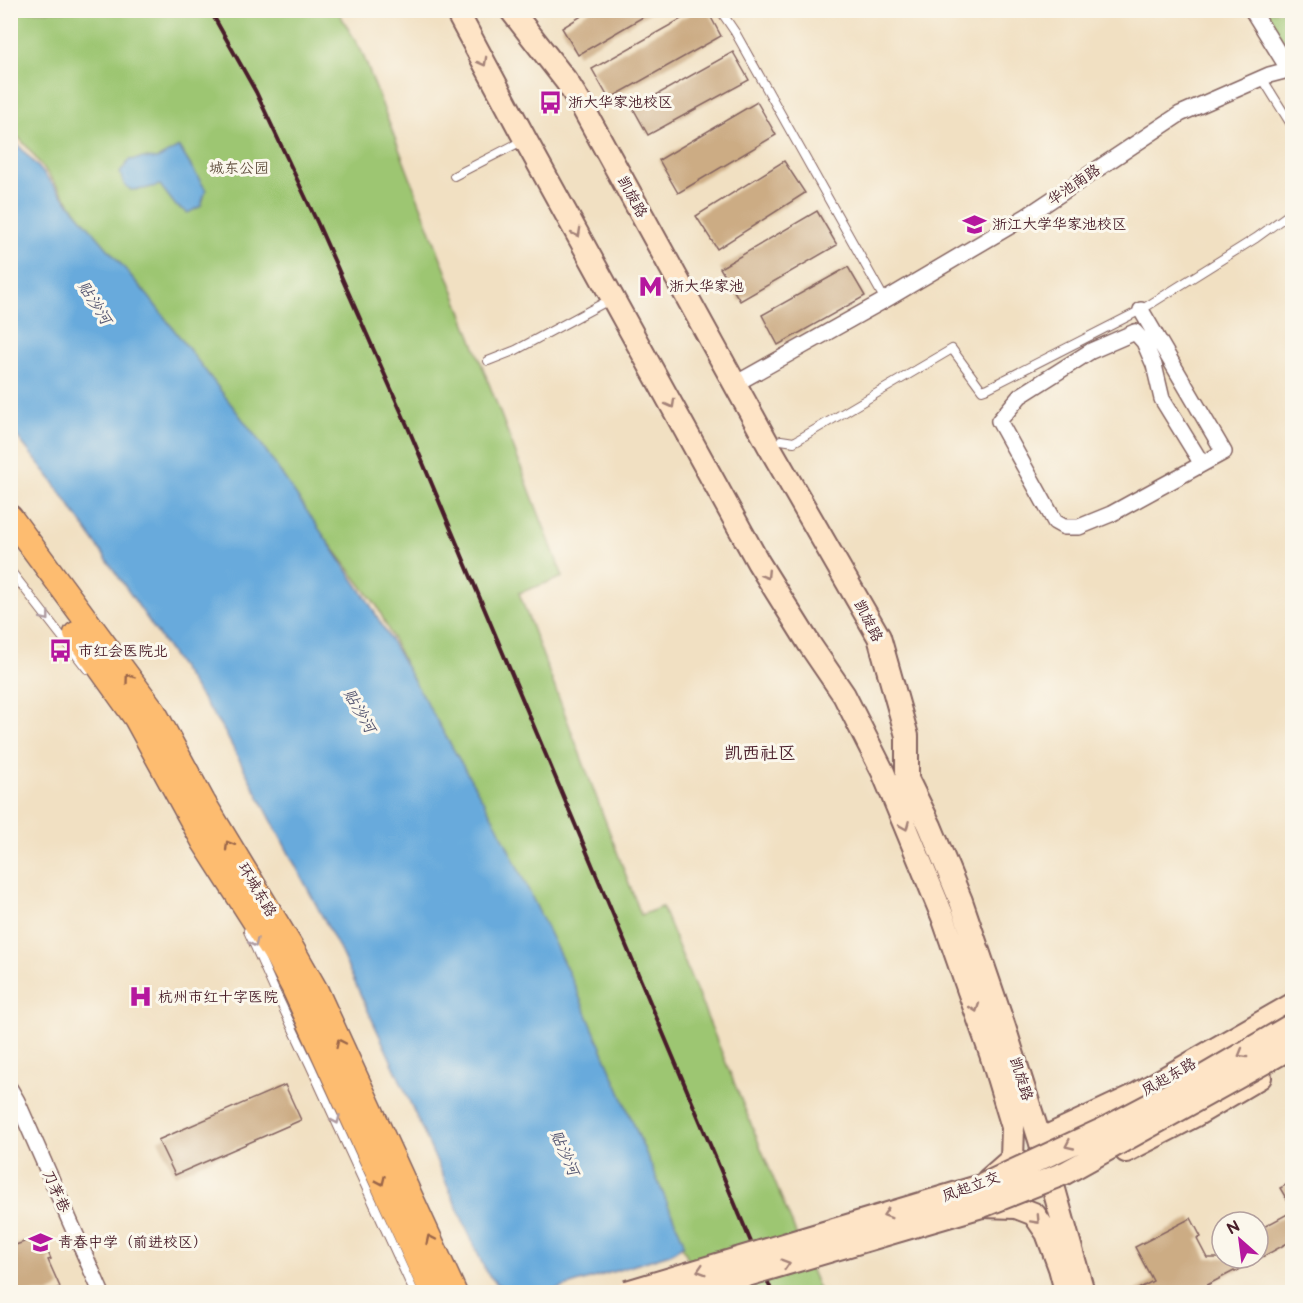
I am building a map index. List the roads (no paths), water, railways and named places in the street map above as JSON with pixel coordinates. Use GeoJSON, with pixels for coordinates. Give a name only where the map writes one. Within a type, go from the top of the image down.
{"type":"FeatureCollection","features":[{"type":"Feature","properties":{"kind":"main road"},"geometry":{"type":"LineString","coordinates":[[456,10],[758,562],[844,695],[883,772],[943,917],[991,1054],[1013,1127],[1012,1159],[982,1196],[1034,1214],[1047,1233],[1060,1268],[1066,1293]]}},
{"type":"Feature","properties":{"kind":"main road","name":"凯旋路"},"geometry":{"type":"LineString","coordinates":[[511,10],[572,90],[735,384],[775,443],[879,637],[907,736],[907,779],[930,826],[960,901],[1004,1027],[1040,1140],[1083,1293]]}},
{"type":"Feature","properties":{"kind":"main road","name":"环城东路"},"geometry":{"type":"LineString","coordinates":[[10,517],[154,712],[285,952],[293,986],[432,1293]]}},
{"type":"Feature","properties":{"kind":"main road","name":"环城东路"},"geometry":{"type":"LineString","coordinates":[[10,544],[136,718],[204,842],[222,870],[316,991],[454,1293]]}},
{"type":"Feature","properties":{"kind":"main road","name":"凤起东路"},"geometry":{"type":"LineString","coordinates":[[1040,1140],[1134,1096],[1293,1005]]}},
{"type":"Feature","properties":{"kind":"main road","name":"凤起立交"},"geometry":{"type":"LineString","coordinates":[[689,1293],[982,1196],[1201,1078],[1293,1025]]}},
{"type":"Feature","properties":{"kind":"main road","name":"凤起立交"},"geometry":{"type":"LineString","coordinates":[[627,1293],[1065,1173],[1293,1047]]}},
{"type":"Feature","properties":{"kind":"main road"},"geometry":{"type":"LineString","coordinates":[[1053,1189],[1194,1116],[1293,1058]]}},
{"type":"Feature","properties":{"kind":"street"},"geometry":{"type":"LineString","coordinates":[[1252,10],[1291,69]]}},
{"type":"Feature","properties":{"kind":"street","name":"华池南路"},"geometry":{"type":"LineString","coordinates":[[735,384],[885,300],[1027,216],[1180,114],[1262,78],[1291,69]]}},
{"type":"Feature","properties":{"kind":"street"},"geometry":{"type":"LineString","coordinates":[[1141,310],[1224,452],[1111,514],[1079,527],[1064,527],[1055,522],[999,421],[1020,396],[1091,351],[1135,332],[1144,342],[1154,365],[1162,399],[1202,464]]}},
{"type":"Feature","properties":{"kind":"street","name":"刀茅巷"},"geometry":{"type":"LineString","coordinates":[[10,1089],[101,1293]]}},
{"type":"Feature","properties":{"kind":"lane"},"geometry":{"type":"LineString","coordinates":[[720,10],[735,32],[885,300]]}},
{"type":"Feature","properties":{"kind":"lane"},"geometry":{"type":"LineString","coordinates":[[1262,78],[1293,126]]}},
{"type":"Feature","properties":{"kind":"lane"},"geometry":{"type":"LineString","coordinates":[[454,176],[525,139]]}},
{"type":"Feature","properties":{"kind":"lane"},"geometry":{"type":"LineString","coordinates":[[775,443],[794,442],[952,349],[982,390],[988,388],[1141,310],[1256,238],[1293,212]]}},
{"type":"Feature","properties":{"kind":"lane"},"geometry":{"type":"LineString","coordinates":[[488,361],[516,350],[613,298]]}},
{"type":"Feature","properties":{"kind":"lane"},"geometry":{"type":"LineString","coordinates":[[10,570],[90,673]]}},
{"type":"Feature","properties":{"kind":"lane","name":"环城东路"},"geometry":{"type":"LineString","coordinates":[[136,735],[165,786],[222,870],[274,989],[414,1293]]}},
{"type":"Feature","properties":{"kind":"water","name":"贴沙河"},"geometry":{"type":"Polygon","coordinates":[[[11,137],[149,297],[260,442],[368,601],[497,825],[574,984],[683,1240],[684,1245],[670,1254],[548,1292],[513,1292],[497,1284],[486,1272],[338,946],[223,729],[52,480],[11,429],[11,137]]]}},
{"type":"Feature","properties":{"kind":"water"},"geometry":{"type":"Polygon","coordinates":[[[179,147],[206,190],[201,206],[188,213],[176,206],[160,185],[131,190],[124,184],[120,173],[129,160],[157,159],[179,147]]]}},
{"type":"Feature","properties":{"kind":"railway"},"geometry":{"type":"LineString","coordinates":[[210,10],[256,92],[318,224],[407,425],[772,1292]]}},
{"type":"Feature","properties":{"kind":"place","name":"浙大华家池校区"},"geometry":{"type":"Point","coordinates":[550,102]}},
{"type":"Feature","properties":{"kind":"place","name":"浙江大学华家池校区"},"geometry":{"type":"Point","coordinates":[974,224]}},
{"type":"Feature","properties":{"kind":"place","name":"浙大华家池"},"geometry":{"type":"Point","coordinates":[651,286]}},
{"type":"Feature","properties":{"kind":"place","name":"市红会医院北"},"geometry":{"type":"Point","coordinates":[60,651]}},
{"type":"Feature","properties":{"kind":"place","name":"杭州市红十字医院"},"geometry":{"type":"Point","coordinates":[140,997]}},
{"type":"Feature","properties":{"kind":"place","name":"青春中学（前进校区）"},"geometry":{"type":"Point","coordinates":[40,1242]}},
{"type":"Feature","properties":{"kind":"district","name":"凯西社区"},"geometry":{"type":"Point","coordinates":[760,753]}},
{"type":"Feature","properties":{"kind":"park label","name":"城东公园"},"geometry":{"type":"Point","coordinates":[239,168]}}]}
